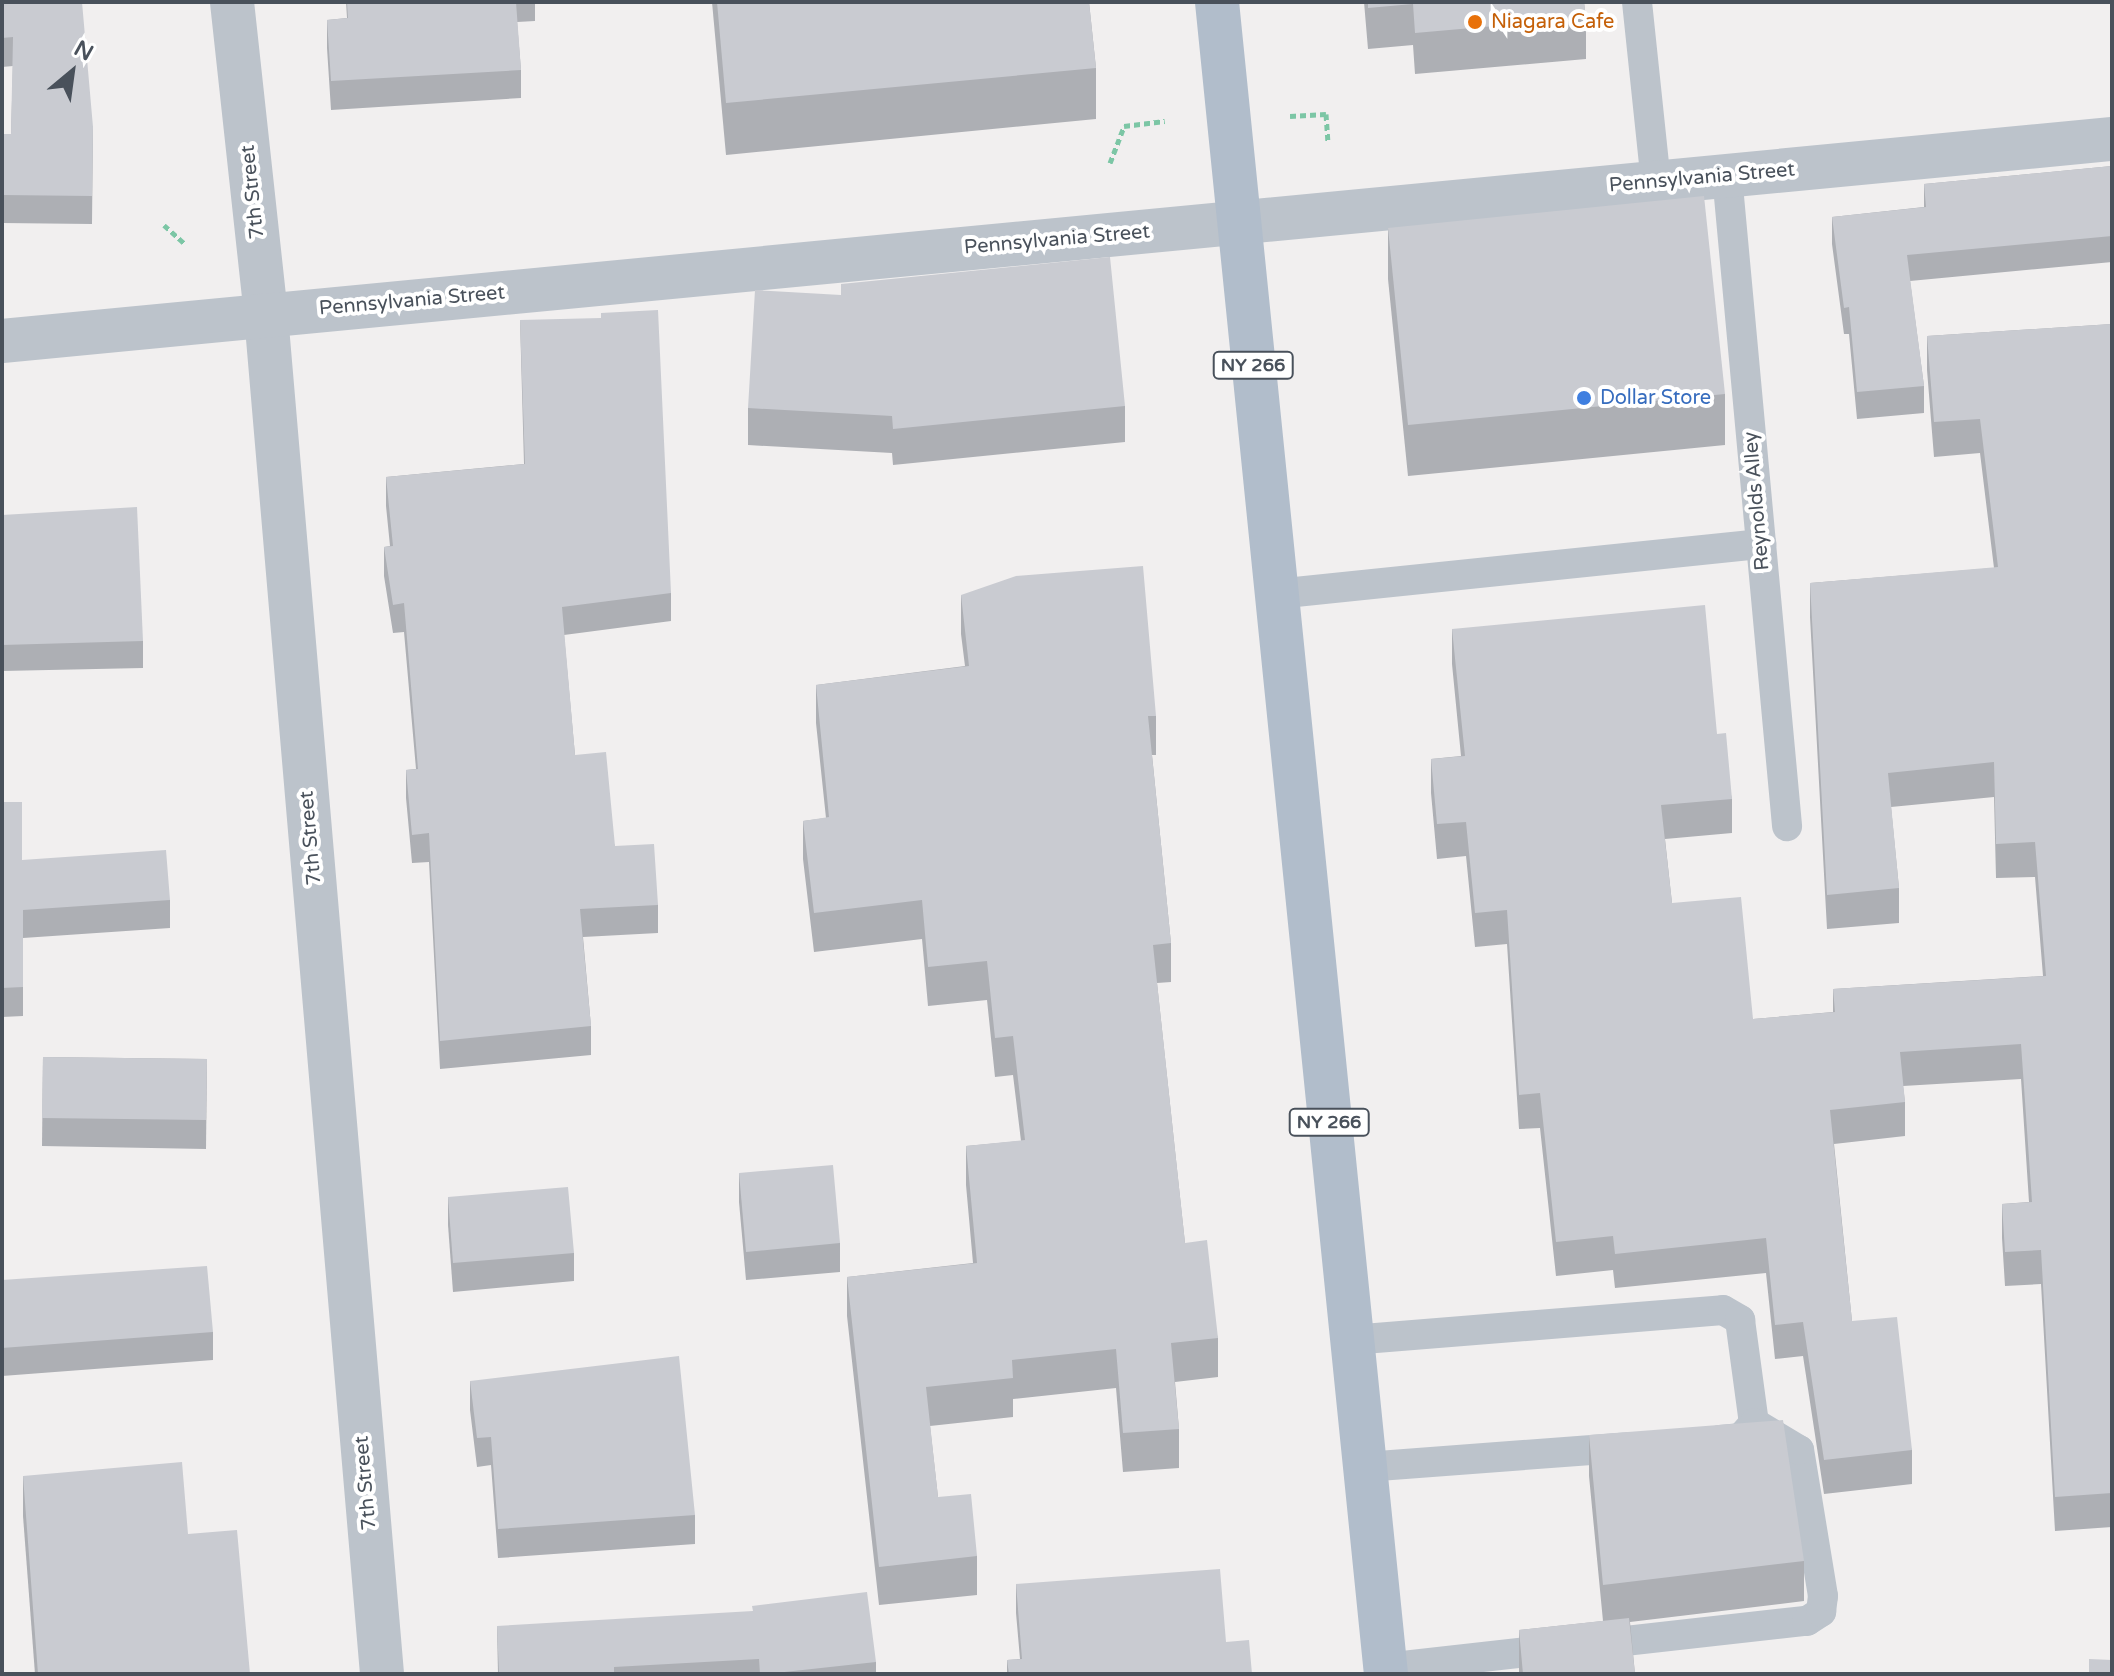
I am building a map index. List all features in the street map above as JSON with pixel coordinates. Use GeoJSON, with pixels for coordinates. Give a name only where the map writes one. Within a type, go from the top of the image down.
{"type":"FeatureCollection","features":[{"type":"Feature","properties":{"kind":"main road","name":"NY 266"},"geometry":{"type":"LineString","coordinates":[[1217,2],[1386,1671]]}},
{"type":"Feature","properties":{"kind":"street","name":"7th Street"},"geometry":{"type":"LineString","coordinates":[[232,2],[266,315],[382,1674]]}},
{"type":"Feature","properties":{"kind":"street","name":"Pennsylvania Street"},"geometry":{"type":"LineString","coordinates":[[2,341],[2112,139]]}},
{"type":"Feature","properties":{"kind":"lane"},"geometry":{"type":"LineString","coordinates":[[1637,2],[1656,182]]}},
{"type":"Feature","properties":{"kind":"lane","name":"Reynolds Alley"},"geometry":{"type":"LineString","coordinates":[[1727,175],[1787,826]]}},
{"type":"Feature","properties":{"kind":"lane"},"geometry":{"type":"LineString","coordinates":[[1276,594],[1761,544]]}},
{"type":"Feature","properties":{"kind":"lane"},"geometry":{"type":"LineString","coordinates":[[1351,1340],[1723,1310],[1740,1320],[1748,1431]]}},
{"type":"Feature","properties":{"kind":"lane"},"geometry":{"type":"LineString","coordinates":[[1386,1671],[1807,1621],[1821,1612],[1823,1596],[1799,1450],[1748,1431],[1696,1442]]}},
{"type":"Feature","properties":{"kind":"lane"},"geometry":{"type":"LineString","coordinates":[[1365,1467],[1665,1444]]}},
{"type":"Feature","properties":{"kind":"path"},"geometry":{"type":"LineString","coordinates":[[1290,116],[1326,114],[1328,141]]}},
{"type":"Feature","properties":{"kind":"path"},"geometry":{"type":"LineString","coordinates":[[1110,163],[1124,126],[1165,121]]}},
{"type":"Feature","properties":{"kind":"path"},"geometry":{"type":"LineString","coordinates":[[164,225],[185,244]]}},
{"type":"Feature","properties":{"kind":"building"},"geometry":{"type":"Polygon","coordinates":[[[2,2],[82,2],[93,127],[92,196],[2,195],[2,134],[11,134],[13,37],[2,38],[2,2]]]}},
{"type":"Feature","properties":{"kind":"building"},"geometry":{"type":"Polygon","coordinates":[[[347,2],[516,2],[521,70],[331,81],[327,20],[348,18],[347,2]]]}},
{"type":"Feature","properties":{"kind":"building"},"geometry":{"type":"Polygon","coordinates":[[[717,2],[1089,2],[1096,68],[726,103],[717,2]]]}},
{"type":"Feature","properties":{"kind":"building"},"geometry":{"type":"Polygon","coordinates":[[[1368,2],[1584,2],[1586,18],[1415,33],[1413,4],[1368,8],[1368,2]]]}},
{"type":"Feature","properties":{"kind":"building"},"geometry":{"type":"Polygon","coordinates":[[[2112,166],[2112,236],[1907,255],[1924,386],[1857,392],[1849,307],[1844,308],[1832,217],[1926,207],[1924,184],[2112,166]]]}},
{"type":"Feature","properties":{"kind":"building"},"geometry":{"type":"Polygon","coordinates":[[[1704,196],[1725,394],[1408,425],[1388,228],[1704,196]]]}},
{"type":"Feature","properties":{"kind":"building"},"geometry":{"type":"Polygon","coordinates":[[[1110,257],[1125,406],[893,429],[892,416],[748,408],[755,290],[841,295],[841,284],[1110,257]]]}},
{"type":"Feature","properties":{"kind":"building"},"geometry":{"type":"Polygon","coordinates":[[[658,310],[671,593],[562,607],[575,755],[606,752],[615,846],[654,844],[658,905],[580,909],[591,1026],[440,1041],[429,833],[412,835],[406,770],[418,769],[404,603],[393,605],[384,547],[393,546],[386,477],[525,464],[520,320],[601,318],[601,313],[658,310]]]}},
{"type":"Feature","properties":{"kind":"building"},"geometry":{"type":"Polygon","coordinates":[[[2112,324],[2112,1493],[2055,1497],[2041,1250],[2005,1252],[2002,1204],[2032,1202],[2021,1044],[1900,1052],[1905,1102],[1830,1110],[1852,1321],[1897,1317],[1912,1450],[1824,1460],[1803,1322],[1775,1325],[1766,1238],[1615,1254],[1613,1236],[1556,1242],[1540,1093],[1519,1095],[1507,910],[1475,913],[1466,822],[1437,824],[1431,759],[1465,756],[1452,629],[1705,605],[1717,734],[1726,733],[1732,799],[1661,805],[1672,903],[1741,897],[1753,1019],[1835,1012],[1833,989],[2046,976],[2035,842],[1996,844],[1994,762],[1888,773],[1899,888],[1827,895],[1810,583],[1998,567],[1980,419],[1934,422],[1927,336],[2112,324]]]}},
{"type":"Feature","properties":{"kind":"building"},"geometry":{"type":"Polygon","coordinates":[[[137,507],[143,641],[2,645],[2,515],[137,507]]]}},
{"type":"Feature","properties":{"kind":"building"},"geometry":{"type":"Polygon","coordinates":[[[1143,566],[1156,716],[1148,716],[1171,943],[1153,945],[1185,1243],[1207,1240],[1218,1338],[1171,1343],[1179,1429],[1123,1433],[1116,1349],[1012,1360],[1013,1378],[926,1387],[938,1497],[971,1494],[977,1556],[879,1567],[847,1277],[977,1263],[966,1146],[1025,1140],[1013,1036],[995,1038],[987,961],[928,967],[922,900],[814,913],[803,821],[829,817],[816,685],[969,666],[961,595],[1016,576],[1143,566]]]}},
{"type":"Feature","properties":{"kind":"building"},"geometry":{"type":"Polygon","coordinates":[[[2,802],[22,802],[22,860],[166,850],[170,900],[23,910],[23,987],[2,988],[2,802]]]}},
{"type":"Feature","properties":{"kind":"building"},"geometry":{"type":"Polygon","coordinates":[[[43,1057],[207,1059],[206,1120],[42,1118],[43,1057]]]}},
{"type":"Feature","properties":{"kind":"building"},"geometry":{"type":"Polygon","coordinates":[[[833,1165],[840,1243],[746,1252],[739,1173],[833,1165]]]}},
{"type":"Feature","properties":{"kind":"building"},"geometry":{"type":"Polygon","coordinates":[[[568,1187],[574,1253],[453,1263],[448,1197],[568,1187]]]}},
{"type":"Feature","properties":{"kind":"building"},"geometry":{"type":"Polygon","coordinates":[[[207,1266],[213,1332],[2,1348],[2,1280],[207,1266]]]}},
{"type":"Feature","properties":{"kind":"building"},"geometry":{"type":"Polygon","coordinates":[[[679,1356],[695,1515],[498,1529],[491,1437],[477,1438],[470,1381],[679,1356]]]}},
{"type":"Feature","properties":{"kind":"building"},"geometry":{"type":"Polygon","coordinates":[[[1783,1420],[1804,1561],[1603,1585],[1589,1435],[1783,1420]]]}},
{"type":"Feature","properties":{"kind":"building"},"geometry":{"type":"Polygon","coordinates":[[[182,1462],[188,1534],[237,1530],[250,1674],[38,1674],[23,1476],[182,1462]]]}},
{"type":"Feature","properties":{"kind":"building"},"geometry":{"type":"Polygon","coordinates":[[[1220,1569],[1226,1642],[1249,1640],[1252,1674],[1009,1674],[1007,1660],[1022,1659],[1016,1584],[1220,1569]]]}},
{"type":"Feature","properties":{"kind":"building"},"geometry":{"type":"Polygon","coordinates":[[[867,1592],[876,1662],[766,1674],[760,1674],[759,1659],[614,1667],[614,1674],[499,1674],[497,1626],[753,1611],[752,1606],[867,1592]]]}},
{"type":"Feature","properties":{"kind":"building"},"geometry":{"type":"Polygon","coordinates":[[[1629,1618],[1635,1674],[1523,1674],[1519,1630],[1629,1618]]]}},
{"type":"Feature","properties":{"kind":"building"},"geometry":{"type":"Polygon","coordinates":[[[2089,1659],[2112,1660],[2112,1674],[2089,1674],[2089,1659]]]}},
{"type":"Feature","properties":{"kind":"place","name":"Niagara Cafe"},"geometry":{"type":"Point","coordinates":[1475,22]}},
{"type":"Feature","properties":{"kind":"place","name":"Dollar Store"},"geometry":{"type":"Point","coordinates":[1584,398]}}]}
